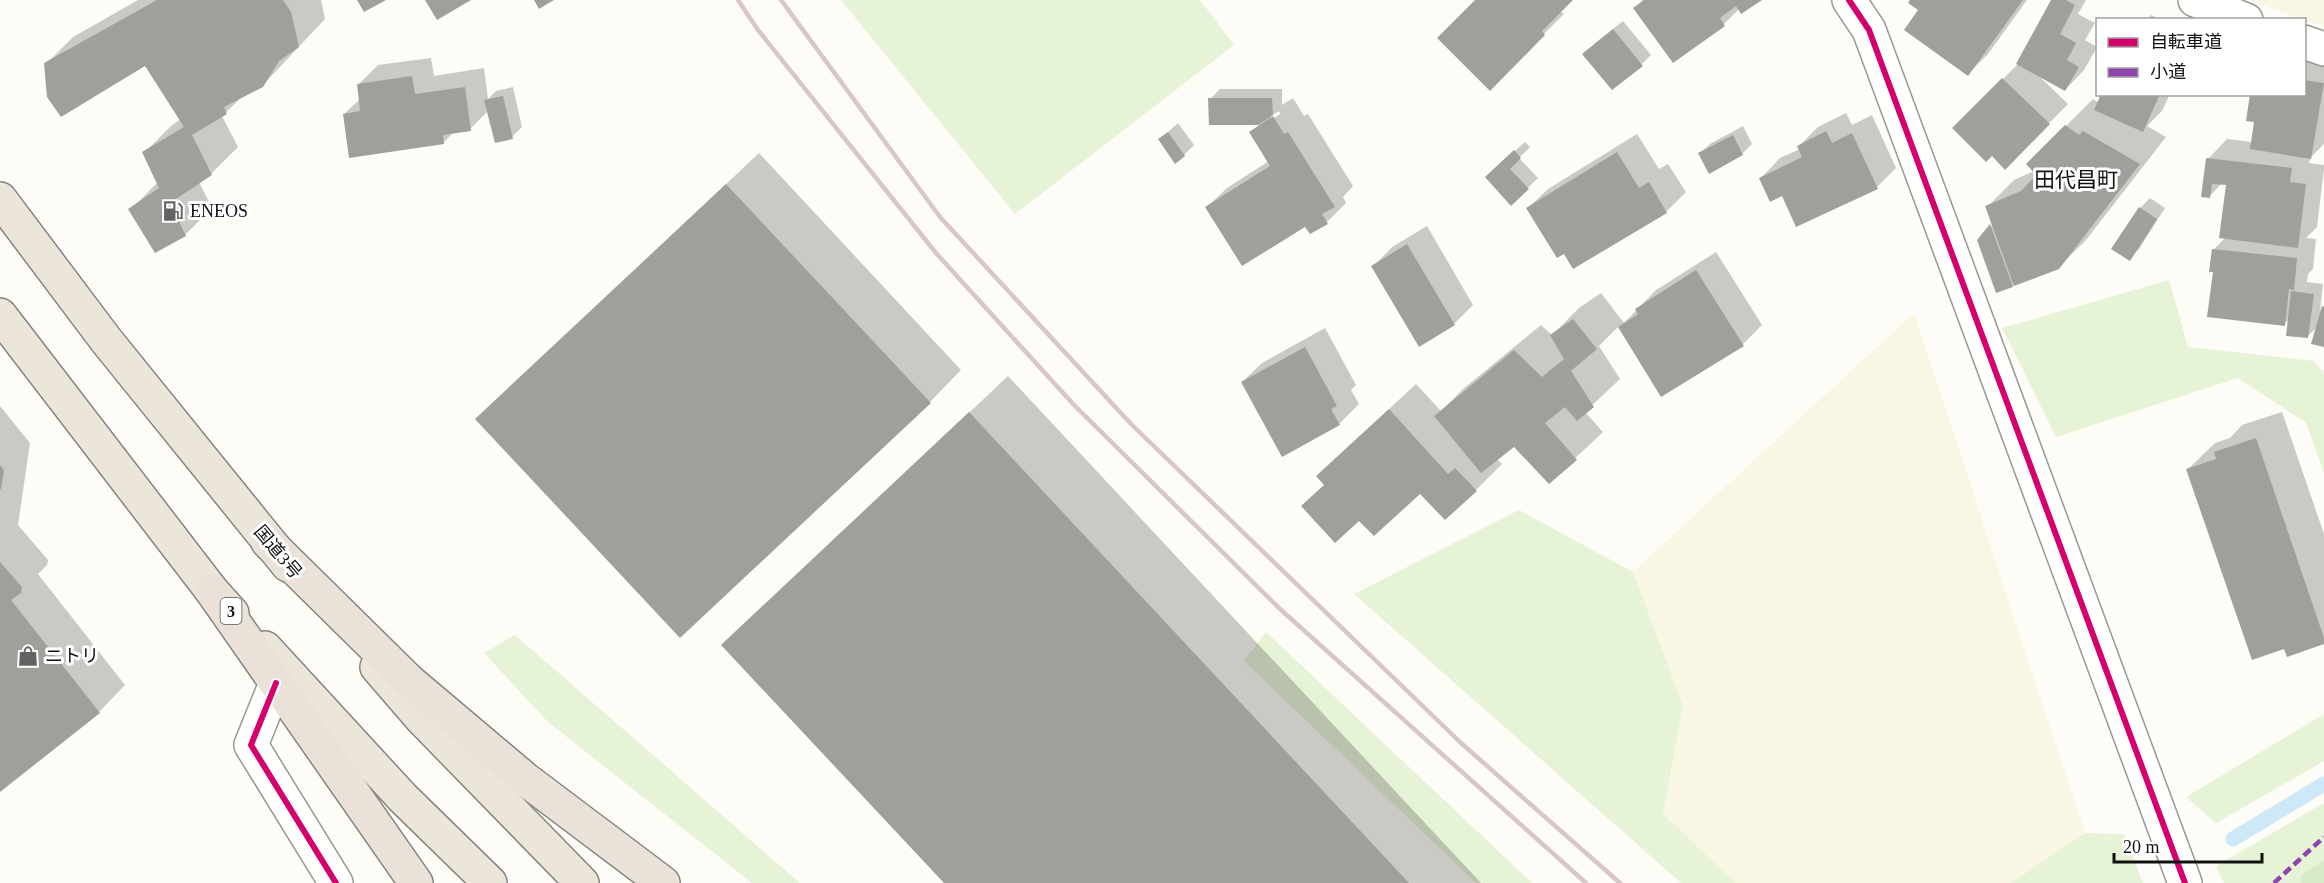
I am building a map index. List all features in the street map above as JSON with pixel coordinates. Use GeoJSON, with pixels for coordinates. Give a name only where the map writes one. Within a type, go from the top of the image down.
{"type":"FeatureCollection","features":[{"type":"Feature","properties":{"kind":"highway","name":"国道3号"},"geometry":{"type":"LineString","coordinates":[[0,200],[106,340],[268,542],[422,718],[582,883]]}},
{"type":"Feature","properties":{"kind":"highway","name":"3"},"geometry":{"type":"LineString","coordinates":[[0,315],[212,591],[403,798],[489,883]]}},
{"type":"Feature","properties":{"kind":"highway"},"geometry":{"type":"LineString","coordinates":[[268,542],[409,681],[525,778],[663,883]]}},
{"type":"Feature","properties":{"kind":"highway"},"geometry":{"type":"LineString","coordinates":[[212,591],[416,883]]}},
{"type":"Feature","properties":{"kind":"street"},"geometry":{"type":"LineString","coordinates":[[1849,0],[1869,30],[2185,883]]}},
{"type":"Feature","properties":{"kind":"street"},"geometry":{"type":"LineString","coordinates":[[2195,0],[2241,18]]}},
{"type":"Feature","properties":{"kind":"street"},"geometry":{"type":"LineString","coordinates":[[2306,43],[2324,49]]}},
{"type":"Feature","properties":{"kind":"street"},"geometry":{"type":"LineString","coordinates":[[276,683],[251,745],[336,883]]}},
{"type":"Feature","properties":{"kind":"shaded area"},"geometry":{"type":"Polygon","coordinates":[[[2249,0],[2324,0],[2324,26],[2306,21],[2306,18],[2298,18],[2249,0]]]}},
{"type":"Feature","properties":{"kind":"shaded area"},"geometry":{"type":"Polygon","coordinates":[[[1914,313],[2085,833],[2011,883],[1736,883],[1663,814],[1683,706],[1633,572],[1914,313]]]}},
{"type":"Feature","properties":{"kind":"green space"},"geometry":{"type":"Polygon","coordinates":[[[841,0],[1200,0],[1234,45],[1015,214],[841,0]]]}},
{"type":"Feature","properties":{"kind":"green space"},"geometry":{"type":"Polygon","coordinates":[[[2169,280],[2188,347],[2314,361],[2324,373],[2324,473],[2306,423],[2238,378],[2056,437],[2002,328],[2169,280]]]}},
{"type":"Feature","properties":{"kind":"green space"},"geometry":{"type":"Polygon","coordinates":[[[1519,510],[1633,572],[1683,706],[1663,814],[1736,883],[1681,883],[1354,594],[1519,510]]]}},
{"type":"Feature","properties":{"kind":"green space"},"geometry":{"type":"Polygon","coordinates":[[[1266,632],[1532,883],[1476,883],[1244,661],[1266,632]]]}},
{"type":"Feature","properties":{"kind":"green space"},"geometry":{"type":"Polygon","coordinates":[[[515,635],[800,883],[752,883],[548,722],[484,653],[515,635]]]}},
{"type":"Feature","properties":{"kind":"green space"},"geometry":{"type":"Polygon","coordinates":[[[2324,714],[2324,761],[2216,823],[2186,797],[2324,714]]]}},
{"type":"Feature","properties":{"kind":"green space"},"geometry":{"type":"Polygon","coordinates":[[[2324,803],[2324,860],[2301,875],[2301,883],[2224,883],[2216,866],[2324,803]]]}},
{"type":"Feature","properties":{"kind":"green space"},"geometry":{"type":"Polygon","coordinates":[[[2085,833],[2124,834],[2143,883],[2011,883],[2085,833]]]}},
{"type":"Feature","properties":{"kind":"green space"},"geometry":{"type":"Polygon","coordinates":[[[2324,860],[2324,883],[2301,883],[2301,875],[2324,860]]]}},
{"type":"Feature","properties":{"kind":"building"},"geometry":{"type":"Polygon","coordinates":[[[157,0],[283,0],[291,12],[299,47],[279,61],[263,87],[224,107],[227,114],[192,135],[212,175],[170,203],[186,236],[155,253],[128,209],[159,188],[142,152],[184,127],[145,66],[61,117],[47,97],[44,63],[157,0]]]}},
{"type":"Feature","properties":{"kind":"building"},"geometry":{"type":"Polygon","coordinates":[[[357,0],[386,0],[364,12],[357,0]]]}},
{"type":"Feature","properties":{"kind":"building"},"geometry":{"type":"Polygon","coordinates":[[[425,0],[471,0],[437,20],[425,0]]]}},
{"type":"Feature","properties":{"kind":"building"},"geometry":{"type":"Polygon","coordinates":[[[534,0],[554,0],[539,9],[534,0]]]}},
{"type":"Feature","properties":{"kind":"building"},"geometry":{"type":"Polygon","coordinates":[[[1475,0],[1573,0],[1542,31],[1545,35],[1490,91],[1437,38],[1475,0]]]}},
{"type":"Feature","properties":{"kind":"building"},"geometry":{"type":"Polygon","coordinates":[[[1644,0],[1762,0],[1741,14],[1736,6],[1720,18],[1725,26],[1673,63],[1633,8],[1644,0]]]}},
{"type":"Feature","properties":{"kind":"building"},"geometry":{"type":"Polygon","coordinates":[[[1910,0],[2023,0],[1968,76],[1904,30],[1918,10],[1908,3],[1910,0]]]}},
{"type":"Feature","properties":{"kind":"building"},"geometry":{"type":"Polygon","coordinates":[[[2051,0],[2066,0],[2075,5],[2060,34],[2076,43],[2067,60],[2079,67],[2065,91],[2016,64],[2051,0]]]}},
{"type":"Feature","properties":{"kind":"building"},"geometry":{"type":"Polygon","coordinates":[[[1613,29],[1643,66],[1612,90],[1582,54],[1613,29]]]}},
{"type":"Feature","properties":{"kind":"building"},"geometry":{"type":"Polygon","coordinates":[[[412,76],[415,94],[465,87],[471,131],[443,135],[444,144],[349,158],[343,114],[360,111],[357,84],[412,76]]]}},
{"type":"Feature","properties":{"kind":"building"},"geometry":{"type":"Polygon","coordinates":[[[2002,78],[2050,124],[2005,170],[1992,156],[1986,162],[1952,128],[2002,78]]]}},
{"type":"Feature","properties":{"kind":"building"},"geometry":{"type":"Polygon","coordinates":[[[2306,80],[2324,83],[2311,159],[2250,149],[2254,122],[2246,121],[2250,96],[2306,96],[2306,80]]]}},
{"type":"Feature","properties":{"kind":"building"},"geometry":{"type":"Polygon","coordinates":[[[503,96],[513,139],[495,143],[484,100],[503,96]]]}},
{"type":"Feature","properties":{"kind":"building"},"geometry":{"type":"Polygon","coordinates":[[[2100,96],[2159,96],[2143,132],[2094,110],[2100,96]]]}},
{"type":"Feature","properties":{"kind":"building"},"geometry":{"type":"Polygon","coordinates":[[[1208,98],[1272,98],[1273,115],[1258,125],[1209,125],[1208,98]]]}},
{"type":"Feature","properties":{"kind":"building"},"geometry":{"type":"Polygon","coordinates":[[[1273,116],[1284,134],[1288,132],[1335,207],[1322,214],[1328,224],[1310,234],[1305,227],[1242,266],[1205,207],[1270,166],[1249,132],[1273,116]]]}},
{"type":"Feature","properties":{"kind":"building"},"geometry":{"type":"Polygon","coordinates":[[[2065,125],[2079,135],[2083,131],[2140,164],[2059,269],[2014,286],[1985,206],[2021,191],[2036,175],[2026,164],[2065,125]]]}},
{"type":"Feature","properties":{"kind":"building"},"geometry":{"type":"Polygon","coordinates":[[[1826,131],[1832,143],[1852,133],[1878,189],[1796,227],[1782,196],[1770,202],[1759,178],[1802,157],[1797,146],[1826,131]]]}},
{"type":"Feature","properties":{"kind":"building"},"geometry":{"type":"Polygon","coordinates":[[[1168,132],[1185,156],[1175,164],[1158,139],[1168,132]]]}},
{"type":"Feature","properties":{"kind":"building"},"geometry":{"type":"Polygon","coordinates":[[[1733,135],[1743,155],[1709,174],[1698,153],[1733,135]]]}},
{"type":"Feature","properties":{"kind":"building"},"geometry":{"type":"Polygon","coordinates":[[[1514,150],[1521,158],[1510,169],[1529,189],[1511,206],[1485,177],[1514,150]]]}},
{"type":"Feature","properties":{"kind":"building"},"geometry":{"type":"Polygon","coordinates":[[[1617,152],[1639,188],[1649,182],[1667,213],[1573,269],[1564,254],[1557,258],[1526,208],[1617,152]]]}},
{"type":"Feature","properties":{"kind":"building"},"geometry":{"type":"Polygon","coordinates":[[[2206,158],[2292,168],[2290,182],[2306,184],[2298,248],[2219,238],[2226,185],[2212,184],[2210,198],[2201,197],[2206,158]]]}},
{"type":"Feature","properties":{"kind":"building"},"geometry":{"type":"Polygon","coordinates":[[[726,184],[931,403],[680,638],[475,419],[726,184]]]}},
{"type":"Feature","properties":{"kind":"building"},"geometry":{"type":"Polygon","coordinates":[[[2139,207],[2157,219],[2130,261],[2111,249],[2139,207]]]}},
{"type":"Feature","properties":{"kind":"building"},"geometry":{"type":"Polygon","coordinates":[[[1990,224],[2013,287],[1996,293],[1977,240],[1990,224]]]}},
{"type":"Feature","properties":{"kind":"building"},"geometry":{"type":"Polygon","coordinates":[[[1407,244],[1455,325],[1419,347],[1371,266],[1407,244]]]}},
{"type":"Feature","properties":{"kind":"building"},"geometry":{"type":"Polygon","coordinates":[[[2212,249],[2297,258],[2294,290],[2289,289],[2285,326],[2207,317],[2213,272],[2209,272],[2212,249]]]}},
{"type":"Feature","properties":{"kind":"building"},"geometry":{"type":"Polygon","coordinates":[[[1696,270],[1744,346],[1661,397],[1618,327],[1638,314],[1635,309],[1696,270]]]}},
{"type":"Feature","properties":{"kind":"building"},"geometry":{"type":"Polygon","coordinates":[[[2291,291],[2314,294],[2308,338],[2286,336],[2291,291]]]}},
{"type":"Feature","properties":{"kind":"building"},"geometry":{"type":"Polygon","coordinates":[[[2322,306],[2324,307],[2324,347],[2311,344],[2322,306]]]}},
{"type":"Feature","properties":{"kind":"building"},"geometry":{"type":"Polygon","coordinates":[[[1573,319],[1597,349],[1571,371],[1594,407],[1577,421],[1565,407],[1545,423],[1577,460],[1549,484],[1514,447],[1481,473],[1434,416],[1514,350],[1542,377],[1564,359],[1550,335],[1573,319]]]}},
{"type":"Feature","properties":{"kind":"building"},"geometry":{"type":"Polygon","coordinates":[[[1305,347],[1337,406],[1331,409],[1340,425],[1282,457],[1241,382],[1305,347]]]}},
{"type":"Feature","properties":{"kind":"building"},"geometry":{"type":"Polygon","coordinates":[[[1389,409],[1448,474],[1455,468],[1477,491],[1445,520],[1420,494],[1374,536],[1359,521],[1335,543],[1301,506],[1324,485],[1316,476],[1389,409]]]}},
{"type":"Feature","properties":{"kind":"building"},"geometry":{"type":"Polygon","coordinates":[[[969,412],[1409,883],[944,883],[721,645],[969,412]]]}},
{"type":"Feature","properties":{"kind":"building"},"geometry":{"type":"Polygon","coordinates":[[[2256,438],[2324,638],[2324,644],[2287,657],[2284,649],[2252,660],[2186,469],[2216,459],[2214,452],[2256,438]]]}},
{"type":"Feature","properties":{"kind":"building"},"geometry":{"type":"Polygon","coordinates":[[[0,465],[4,470],[1,489],[0,489],[0,465]]]}},
{"type":"Feature","properties":{"kind":"building","name":"ニトリ"},"geometry":{"type":"Polygon","coordinates":[[[0,562],[22,587],[21,593],[11,600],[100,713],[0,792],[0,562]]]}},
{"type":"Feature","properties":{"kind":"waterway"},"geometry":{"type":"LineString","coordinates":[[2233,839],[2324,784]]}},
{"type":"Feature","properties":{"kind":"railway"},"geometry":{"type":"LineString","coordinates":[[738,0],[758,30],[936,253],[1074,405],[1280,609],[1586,883]]}},
{"type":"Feature","properties":{"kind":"railway"},"geometry":{"type":"LineString","coordinates":[[781,0],[940,217],[1131,424],[1461,743],[1620,883]]}},
{"type":"Feature","properties":{"kind":"marked path"},"geometry":{"type":"LineString","coordinates":[[2274,883],[2324,837]]}},
{"type":"Feature","properties":{"kind":"cycle path"},"geometry":{"type":"LineString","coordinates":[[1849,0],[1869,30],[2185,883]]}},
{"type":"Feature","properties":{"kind":"cycle path"},"geometry":{"type":"LineString","coordinates":[[276,683],[251,745],[336,883]]}},
{"type":"Feature","properties":{"kind":"place","name":"ENEOS"},"geometry":{"type":"Point","coordinates":[173,211]}},
{"type":"Feature","properties":{"kind":"place","name":"ニトリ"},"geometry":{"type":"Point","coordinates":[28,656]}},
{"type":"Feature","properties":{"kind":"district","name":"田代昌町"},"geometry":{"type":"Point","coordinates":[2076,180]}}]}
